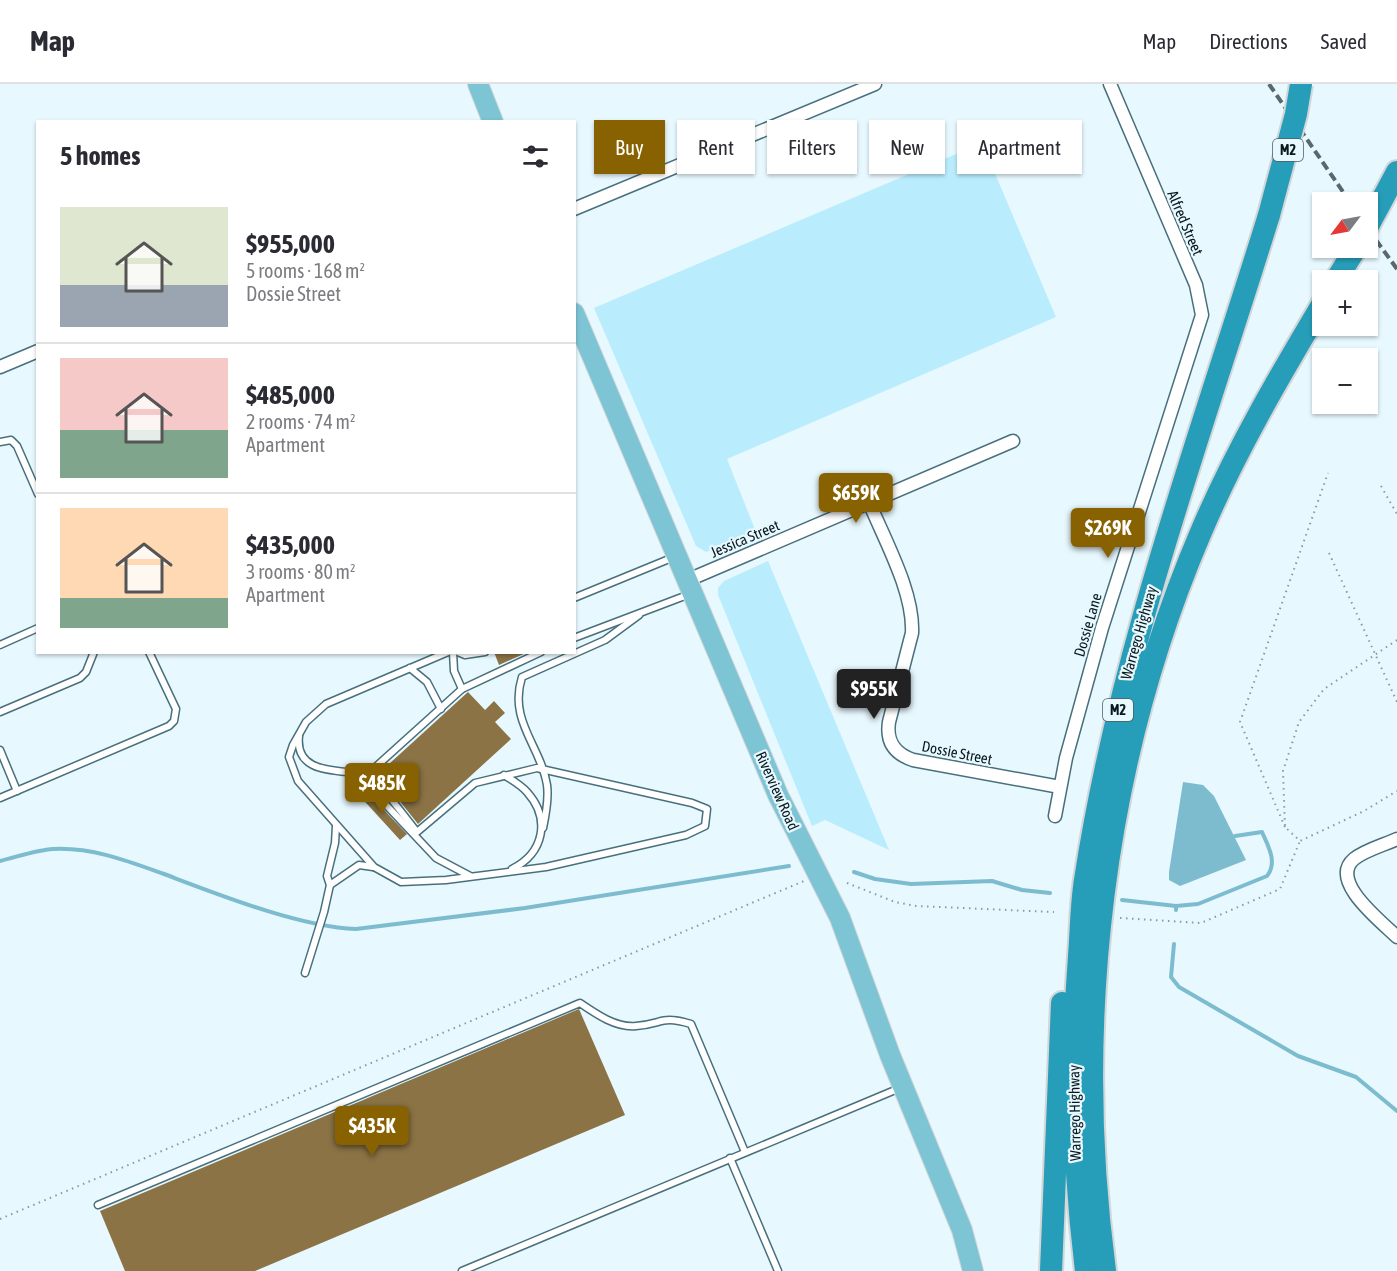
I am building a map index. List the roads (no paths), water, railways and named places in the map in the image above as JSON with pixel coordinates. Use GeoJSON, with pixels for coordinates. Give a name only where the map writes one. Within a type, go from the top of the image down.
{"type":"FeatureCollection","features":[{"type":"Feature","properties":{"kind":"highway","name":"Warrego Highway"},"geometry":{"type":"LineString","coordinates":[[1101,1269],[1078,1190],[1074,1066],[1085,884],[1103,779],[1141,621],[1269,215],[1296,114],[1301,84]]}},
{"type":"Feature","properties":{"kind":"highway"},"geometry":{"type":"LineString","coordinates":[[1378,207],[1397,172]]}},
{"type":"Feature","properties":{"kind":"highway","name":"Warrego Highway"},"geometry":{"type":"LineString","coordinates":[[1101,1269],[1095,1164],[1093,1041],[1101,928],[1118,801],[1149,677],[1201,532],[1228,471],[1312,322]]}},
{"type":"Feature","properties":{"kind":"highway"},"geometry":{"type":"LineString","coordinates":[[1051,1271],[1058,1042],[1071,901],[1085,884]]}},
{"type":"Feature","properties":{"kind":"main road"},"geometry":{"type":"LineString","coordinates":[[478,84],[493,120]]}},
{"type":"Feature","properties":{"kind":"main road","name":"Riverview Road"},"geometry":{"type":"LineString","coordinates":[[576,318],[789,821],[840,918],[903,1087],[962,1230],[973,1271]]}},
{"type":"Feature","properties":{"kind":"street"},"geometry":{"type":"LineString","coordinates":[[576,208],[875,84]]}},
{"type":"Feature","properties":{"kind":"street","name":"Alfred Street"},"geometry":{"type":"LineString","coordinates":[[1110,84],[1196,285],[1202,309]]}},
{"type":"Feature","properties":{"kind":"street","name":"Dossie Lane"},"geometry":{"type":"LineString","coordinates":[[1055,816],[1060,787],[1102,628],[1173,412],[1199,328],[1202,309]]}},
{"type":"Feature","properties":{"kind":"street"},"geometry":{"type":"LineString","coordinates":[[0,367],[36,352]]}},
{"type":"Feature","properties":{"kind":"street","name":"Jessica Street"},"geometry":{"type":"LineString","coordinates":[[691,586],[869,502],[1013,441]]}},
{"type":"Feature","properties":{"kind":"street","name":"Dossie Street"},"geometry":{"type":"LineString","coordinates":[[869,502],[908,597],[913,620],[912,633],[889,722],[888,731],[892,746],[913,760],[1060,787]]}},
{"type":"Feature","properties":{"kind":"street"},"geometry":{"type":"LineString","coordinates":[[1397,839],[1357,857],[1346,871],[1346,879],[1353,892],[1397,938]]}},
{"type":"Feature","properties":{"kind":"lane"},"geometry":{"type":"LineString","coordinates":[[0,442],[11,440],[17,446],[36,489]]}},
{"type":"Feature","properties":{"kind":"lane"},"geometry":{"type":"LineString","coordinates":[[576,597],[677,556]]}},
{"type":"Feature","properties":{"kind":"lane"},"geometry":{"type":"LineString","coordinates":[[576,653],[605,640],[639,615],[691,586]]}},
{"type":"Feature","properties":{"kind":"lane"},"geometry":{"type":"LineString","coordinates":[[576,637],[639,615]]}},
{"type":"Feature","properties":{"kind":"lane"},"geometry":{"type":"LineString","coordinates":[[0,645],[36,629]]}},
{"type":"Feature","properties":{"kind":"lane"},"geometry":{"type":"LineString","coordinates":[[0,712],[80,678],[86,672],[93,654]]}},
{"type":"Feature","properties":{"kind":"lane"},"geometry":{"type":"LineString","coordinates":[[0,798],[169,726],[174,721],[176,709],[150,654]]}},
{"type":"Feature","properties":{"kind":"lane"},"geometry":{"type":"LineString","coordinates":[[443,654],[326,704],[306,722],[289,757],[292,770],[336,826],[374,867],[401,882],[546,867],[686,836],[705,826],[707,809],[700,806],[543,768],[475,783],[417,832],[370,772],[462,689],[537,654]]}},
{"type":"Feature","properties":{"kind":"lane"},"geometry":{"type":"LineString","coordinates":[[453,654],[454,671],[462,689]]}},
{"type":"Feature","properties":{"kind":"lane"},"geometry":{"type":"LineString","coordinates":[[509,870],[531,857],[538,847],[543,828],[548,787],[543,768],[519,712],[517,694],[522,677],[574,654]]}},
{"type":"Feature","properties":{"kind":"lane"},"geometry":{"type":"LineString","coordinates":[[410,668],[427,682],[441,708]]}},
{"type":"Feature","properties":{"kind":"lane"},"geometry":{"type":"LineString","coordinates":[[299,733],[298,746],[305,761],[319,770],[356,773],[436,858],[471,876]]}},
{"type":"Feature","properties":{"kind":"lane"},"geometry":{"type":"LineString","coordinates":[[0,750],[16,791]]}},
{"type":"Feature","properties":{"kind":"lane"},"geometry":{"type":"LineString","coordinates":[[504,775],[525,789],[533,799],[543,828]]}},
{"type":"Feature","properties":{"kind":"lane"},"geometry":{"type":"LineString","coordinates":[[305,973],[330,885],[327,876],[335,843],[336,826]]}},
{"type":"Feature","properties":{"kind":"lane"},"geometry":{"type":"LineString","coordinates":[[330,885],[359,865],[374,867]]}},
{"type":"Feature","properties":{"kind":"lane"},"geometry":{"type":"LineString","coordinates":[[98,1205],[580,1004],[608,1021],[634,1027],[670,1018],[691,1024],[745,1152]]}},
{"type":"Feature","properties":{"kind":"lane"},"geometry":{"type":"LineString","coordinates":[[462,1271],[903,1087]]}},
{"type":"Feature","properties":{"kind":"lane"},"geometry":{"type":"LineString","coordinates":[[730,1158],[778,1271]]}},
{"type":"Feature","properties":{"kind":"waterway"},"geometry":{"type":"LineString","coordinates":[[1176,906],[1198,904],[1267,876],[1272,860],[1262,832],[1235,836]]}},
{"type":"Feature","properties":{"kind":"waterway"},"geometry":{"type":"LineString","coordinates":[[0,861],[53,849],[82,850],[137,864],[233,900],[285,916],[334,927],[356,929],[525,908],[789,866]]}},
{"type":"Feature","properties":{"kind":"waterway"},"geometry":{"type":"LineString","coordinates":[[854,872],[875,879],[911,884],[992,881],[1022,890],[1050,893]]}},
{"type":"Feature","properties":{"kind":"waterway"},"geometry":{"type":"LineString","coordinates":[[1122,900],[1176,906],[1176,910]]}},
{"type":"Feature","properties":{"kind":"waterway"},"geometry":{"type":"LineString","coordinates":[[1174,944],[1171,977],[1179,987],[1298,1056],[1356,1077],[1397,1111]]}},
{"type":"Feature","properties":{"kind":"railway"},"geometry":{"type":"LineString","coordinates":[[1269,84],[1343,192]]}},
{"type":"Feature","properties":{"kind":"railway"},"geometry":{"type":"LineString","coordinates":[[1378,243],[1397,269]]}}]}
